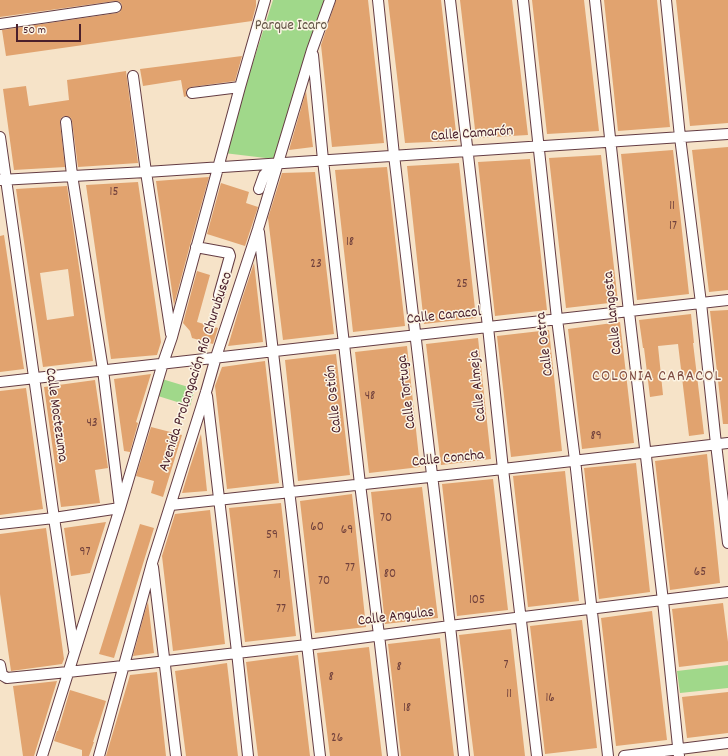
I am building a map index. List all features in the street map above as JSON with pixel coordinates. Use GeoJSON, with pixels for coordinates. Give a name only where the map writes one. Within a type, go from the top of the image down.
{"type":"FeatureCollection","features":[{"type":"Feature","properties":{"kind":"street"},"geometry":{"type":"LineString","coordinates":[[42,756],[172,338],[264,0]]}},
{"type":"Feature","properties":{"kind":"street","name":"Avenida Prolongación Río Churubusco"},"geometry":{"type":"LineString","coordinates":[[99,756],[152,563],[258,229],[312,50],[330,0]]}},
{"type":"Feature","properties":{"kind":"street","name":"Calle Tortuga"},"geometry":{"type":"LineString","coordinates":[[378,0],[394,155],[464,756]]}},
{"type":"Feature","properties":{"kind":"street","name":"Calle Almeja"},"geometry":{"type":"LineString","coordinates":[[450,0],[537,756]]}},
{"type":"Feature","properties":{"kind":"street","name":"Calle Ostra"},"geometry":{"type":"LineString","coordinates":[[523,0],[538,146],[608,756]]}},
{"type":"Feature","properties":{"kind":"street","name":"Calle Langosta"},"geometry":{"type":"LineString","coordinates":[[595,0],[629,312],[663,601],[678,753]]}},
{"type":"Feature","properties":{"kind":"street"},"geometry":{"type":"LineString","coordinates":[[666,0],[680,137],[701,303],[728,542]]}},
{"type":"Feature","properties":{"kind":"street"},"geometry":{"type":"LineString","coordinates":[[0,24],[116,7]]}},
{"type":"Feature","properties":{"kind":"street","name":"Calle Ostión"},"geometry":{"type":"LineString","coordinates":[[312,50],[360,484],[393,756]]}},
{"type":"Feature","properties":{"kind":"street"},"geometry":{"type":"LineString","coordinates":[[133,76],[146,172],[172,338]]}},
{"type":"Feature","properties":{"kind":"street"},"geometry":{"type":"LineString","coordinates":[[192,94],[240,87]]}},
{"type":"Feature","properties":{"kind":"street"},"geometry":{"type":"LineString","coordinates":[[66,122],[72,175],[103,370],[120,508]]}},
{"type":"Feature","properties":{"kind":"street","name":"Calle Camarón"},"geometry":{"type":"LineString","coordinates":[[3,180],[218,167],[277,167],[323,160],[728,134]]}},
{"type":"Feature","properties":{"kind":"street","name":"Calle Moctezuma"},"geometry":{"type":"LineString","coordinates":[[0,137],[3,180],[75,653]]}},
{"type":"Feature","properties":{"kind":"street"},"geometry":{"type":"LineString","coordinates":[[258,189],[264,175],[277,167]]}},
{"type":"Feature","properties":{"kind":"street"},"geometry":{"type":"LineString","coordinates":[[258,229],[320,756]]}},
{"type":"Feature","properties":{"kind":"street"},"geometry":{"type":"LineString","coordinates":[[196,247],[229,254],[230,256],[219,296]]}},
{"type":"Feature","properties":{"kind":"street","name":"Calle Caracol"},"geometry":{"type":"LineString","coordinates":[[0,382],[728,300]]}},
{"type":"Feature","properties":{"kind":"street"},"geometry":{"type":"LineString","coordinates":[[206,392],[248,756]]}},
{"type":"Feature","properties":{"kind":"street","name":"Calle Concha"},"geometry":{"type":"LineString","coordinates":[[171,504],[503,469],[728,443]]}},
{"type":"Feature","properties":{"kind":"street"},"geometry":{"type":"LineString","coordinates":[[0,524],[120,508]]}},
{"type":"Feature","properties":{"kind":"street"},"geometry":{"type":"LineString","coordinates":[[152,563],[176,756]]}},
{"type":"Feature","properties":{"kind":"street","name":"Calle Angulas"},"geometry":{"type":"LineString","coordinates":[[1,674],[7,678],[10,678],[123,666],[592,610],[728,592]]}},
{"type":"Feature","properties":{"kind":"street"},"geometry":{"type":"LineString","coordinates":[[0,665],[1,674]]}},
{"type":"Feature","properties":{"kind":"street"},"geometry":{"type":"LineString","coordinates":[[624,756],[678,753],[728,743]]}},
{"type":"Feature","properties":{"kind":"green space","name":"Parque Icaro"},"geometry":{"type":"Polygon","coordinates":[[[273,0],[327,0],[274,159],[224,153],[273,0]]]}},
{"type":"Feature","properties":{"kind":"green space"},"geometry":{"type":"Polygon","coordinates":[[[162,379],[195,389],[190,406],[158,396],[162,379]]]}},
{"type":"Feature","properties":{"kind":"green space"},"geometry":{"type":"Polygon","coordinates":[[[728,665],[728,688],[680,693],[677,671],[728,665]]]}},
{"type":"Feature","properties":{"kind":"building"},"geometry":{"type":"Polygon","coordinates":[[[0,0],[256,0],[256,6],[252,21],[6,56],[2,30],[117,13],[120,12],[122,6],[121,3],[115,1],[0,17],[0,0]]]}},
{"type":"Feature","properties":{"kind":"building"},"geometry":{"type":"Polygon","coordinates":[[[336,0],[368,0],[384,143],[332,147],[321,45],[336,0]]]}},
{"type":"Feature","properties":{"kind":"building"},"geometry":{"type":"Polygon","coordinates":[[[388,0],[441,0],[457,141],[405,143],[388,0]]]}},
{"type":"Feature","properties":{"kind":"building"},"geometry":{"type":"Polygon","coordinates":[[[460,0],[512,0],[528,135],[476,138],[460,0]]]}},
{"type":"Feature","properties":{"kind":"building"},"geometry":{"type":"Polygon","coordinates":[[[532,0],[584,0],[599,131],[547,134],[532,0]]]}},
{"type":"Feature","properties":{"kind":"building"},"geometry":{"type":"Polygon","coordinates":[[[604,0],[657,0],[670,127],[618,131],[604,0]]]}},
{"type":"Feature","properties":{"kind":"building"},"geometry":{"type":"Polygon","coordinates":[[[676,0],[728,0],[728,123],[690,126],[676,0]]]}},
{"type":"Feature","properties":{"kind":"building"},"geometry":{"type":"Polygon","coordinates":[[[242,56],[235,81],[191,87],[186,90],[187,96],[184,97],[181,80],[143,86],[140,69],[242,56]]]}},
{"type":"Feature","properties":{"kind":"building"},"geometry":{"type":"Polygon","coordinates":[[[126,71],[138,163],[78,167],[72,121],[71,118],[66,116],[62,117],[60,120],[65,167],[14,170],[3,89],[26,86],[29,106],[69,100],[67,80],[126,71]]]}},
{"type":"Feature","properties":{"kind":"building"},"geometry":{"type":"Polygon","coordinates":[[[306,91],[313,147],[289,150],[306,91]]]}},
{"type":"Feature","properties":{"kind":"building"},"geometry":{"type":"Polygon","coordinates":[[[728,147],[728,290],[709,292],[692,150],[728,147]]]}},
{"type":"Feature","properties":{"kind":"building"},"geometry":{"type":"Polygon","coordinates":[[[673,150],[689,294],[637,300],[621,154],[673,150]]]}},
{"type":"Feature","properties":{"kind":"building"},"geometry":{"type":"Polygon","coordinates":[[[601,155],[618,302],[566,308],[549,158],[601,155]]]}},
{"type":"Feature","properties":{"kind":"building"},"geometry":{"type":"Polygon","coordinates":[[[530,159],[547,310],[495,316],[478,162],[530,159]]]}},
{"type":"Feature","properties":{"kind":"building"},"geometry":{"type":"Polygon","coordinates":[[[459,163],[476,318],[424,324],[407,166],[459,163]]]}},
{"type":"Feature","properties":{"kind":"building"},"geometry":{"type":"Polygon","coordinates":[[[387,167],[405,326],[353,332],[335,170],[387,167]]]}},
{"type":"Feature","properties":{"kind":"building"},"geometry":{"type":"Polygon","coordinates":[[[315,172],[334,334],[283,340],[268,218],[282,173],[315,172]]]}},
{"type":"Feature","properties":{"kind":"building"},"geometry":{"type":"Polygon","coordinates":[[[209,177],[190,245],[174,305],[156,181],[209,177]]]}},
{"type":"Feature","properties":{"kind":"building"},"geometry":{"type":"Polygon","coordinates":[[[138,182],[161,342],[157,355],[111,359],[86,185],[138,182]]]}},
{"type":"Feature","properties":{"kind":"building"},"geometry":{"type":"Polygon","coordinates":[[[221,183],[249,192],[246,203],[258,207],[245,246],[207,234],[221,183]]]}},
{"type":"Feature","properties":{"kind":"building"},"geometry":{"type":"Polygon","coordinates":[[[67,186],[93,361],[43,367],[16,189],[67,186]],[[68,269],[40,273],[47,320],[74,316],[68,269]]]}},
{"type":"Feature","properties":{"kind":"building"},"geometry":{"type":"Polygon","coordinates":[[[4,235],[24,369],[0,372],[0,236],[4,235]]]}},
{"type":"Feature","properties":{"kind":"building"},"geometry":{"type":"Polygon","coordinates":[[[254,263],[263,342],[228,346],[242,299],[254,263]]]}},
{"type":"Feature","properties":{"kind":"building"},"geometry":{"type":"Polygon","coordinates":[[[197,271],[210,275],[197,322],[218,328],[213,344],[192,338],[190,331],[183,323],[197,271]]]}},
{"type":"Feature","properties":{"kind":"building"},"geometry":{"type":"Polygon","coordinates":[[[728,310],[728,424],[723,424],[710,311],[728,310]]]}},
{"type":"Feature","properties":{"kind":"building"},"geometry":{"type":"Polygon","coordinates":[[[691,314],[704,434],[689,436],[678,344],[658,346],[663,395],[650,397],[639,320],[691,314]]]}},
{"type":"Feature","properties":{"kind":"building"},"geometry":{"type":"Polygon","coordinates":[[[620,322],[634,443],[582,449],[568,329],[620,322]]]}},
{"type":"Feature","properties":{"kind":"building"},"geometry":{"type":"Polygon","coordinates":[[[549,330],[562,451],[511,457],[497,336],[549,330]]]}},
{"type":"Feature","properties":{"kind":"building"},"geometry":{"type":"Polygon","coordinates":[[[478,338],[491,459],[441,465],[426,344],[478,338]]]}},
{"type":"Feature","properties":{"kind":"building"},"geometry":{"type":"Polygon","coordinates":[[[407,346],[420,467],[369,473],[355,352],[407,346]]]}},
{"type":"Feature","properties":{"kind":"building"},"geometry":{"type":"Polygon","coordinates":[[[336,354],[350,475],[298,481],[285,360],[336,354]]]}},
{"type":"Feature","properties":{"kind":"building"},"geometry":{"type":"Polygon","coordinates":[[[265,361],[279,483],[227,489],[215,386],[222,367],[265,361]]]}},
{"type":"Feature","properties":{"kind":"building"},"geometry":{"type":"Polygon","coordinates":[[[151,374],[136,422],[138,423],[130,452],[124,451],[114,379],[151,374]]]}},
{"type":"Feature","properties":{"kind":"building"},"geometry":{"type":"Polygon","coordinates":[[[95,380],[108,468],[95,470],[100,503],[61,507],[44,387],[95,380]]]}},
{"type":"Feature","properties":{"kind":"building"},"geometry":{"type":"Polygon","coordinates":[[[26,388],[43,509],[0,515],[0,391],[26,388]]]}},
{"type":"Feature","properties":{"kind":"building"},"geometry":{"type":"Polygon","coordinates":[[[151,427],[182,435],[163,497],[151,493],[154,481],[136,476],[151,427]]]}},
{"type":"Feature","properties":{"kind":"building"},"geometry":{"type":"Polygon","coordinates":[[[201,434],[207,491],[182,493],[190,467],[201,434]]]}},
{"type":"Feature","properties":{"kind":"building"},"geometry":{"type":"Polygon","coordinates":[[[707,454],[720,583],[670,590],[655,461],[707,454]]]}},
{"type":"Feature","properties":{"kind":"building"},"geometry":{"type":"Polygon","coordinates":[[[636,463],[650,592],[599,599],[584,468],[636,463]]]}},
{"type":"Feature","properties":{"kind":"building"},"geometry":{"type":"Polygon","coordinates":[[[565,471],[579,601],[528,607],[513,476],[565,471]]]}},
{"type":"Feature","properties":{"kind":"building"},"geometry":{"type":"Polygon","coordinates":[[[493,479],[508,610],[457,616],[442,484],[493,479]]]}},
{"type":"Feature","properties":{"kind":"building"},"geometry":{"type":"Polygon","coordinates":[[[422,487],[438,618],[385,624],[371,492],[422,487]]]}},
{"type":"Feature","properties":{"kind":"building"},"geometry":{"type":"Polygon","coordinates":[[[352,494],[366,627],[315,633],[300,501],[352,494]]]}},
{"type":"Feature","properties":{"kind":"building"},"geometry":{"type":"Polygon","coordinates":[[[281,503],[296,636],[245,642],[229,508],[281,503]]]}},
{"type":"Feature","properties":{"kind":"building"},"geometry":{"type":"Polygon","coordinates":[[[210,510],[225,644],[173,651],[162,556],[175,514],[210,510]]]}},
{"type":"Feature","properties":{"kind":"building"},"geometry":{"type":"Polygon","coordinates":[[[106,522],[90,573],[71,576],[64,528],[106,522]]]}},
{"type":"Feature","properties":{"kind":"building"},"geometry":{"type":"Polygon","coordinates":[[[140,524],[154,528],[114,658],[99,654],[140,524]]]}},
{"type":"Feature","properties":{"kind":"building"},"geometry":{"type":"Polygon","coordinates":[[[46,528],[64,659],[62,664],[11,671],[0,594],[0,534],[46,528]]]}},
{"type":"Feature","properties":{"kind":"building"},"geometry":{"type":"Polygon","coordinates":[[[148,602],[154,653],[133,656],[144,615],[148,602]]]}},
{"type":"Feature","properties":{"kind":"building"},"geometry":{"type":"Polygon","coordinates":[[[723,603],[728,642],[728,661],[679,667],[672,609],[723,603]]]}},
{"type":"Feature","properties":{"kind":"building"},"geometry":{"type":"Polygon","coordinates":[[[652,611],[667,740],[616,746],[601,618],[652,611]]]}},
{"type":"Feature","properties":{"kind":"building"},"geometry":{"type":"Polygon","coordinates":[[[582,620],[597,748],[545,754],[530,626],[582,620]]]}},
{"type":"Feature","properties":{"kind":"building"},"geometry":{"type":"Polygon","coordinates":[[[511,629],[525,756],[474,756],[459,635],[511,629]]]}},
{"type":"Feature","properties":{"kind":"building"},"geometry":{"type":"Polygon","coordinates":[[[440,638],[454,756],[401,756],[388,644],[440,638]]]}},
{"type":"Feature","properties":{"kind":"building"},"geometry":{"type":"Polygon","coordinates":[[[369,647],[382,756],[330,756],[317,653],[369,647]]]}},
{"type":"Feature","properties":{"kind":"building"},"geometry":{"type":"Polygon","coordinates":[[[298,655],[310,756],[258,756],[246,662],[298,655]]]}},
{"type":"Feature","properties":{"kind":"building"},"geometry":{"type":"Polygon","coordinates":[[[227,663],[238,756],[186,756],[175,671],[227,663]]]}},
{"type":"Feature","properties":{"kind":"building"},"geometry":{"type":"Polygon","coordinates":[[[157,672],[166,756],[106,756],[130,675],[157,672]]]}},
{"type":"Feature","properties":{"kind":"building"},"geometry":{"type":"Polygon","coordinates":[[[57,681],[34,756],[23,756],[13,686],[57,681]]]}},
{"type":"Feature","properties":{"kind":"building"},"geometry":{"type":"Polygon","coordinates":[[[70,690],[106,701],[89,756],[82,756],[82,750],[54,741],[70,690]]]}},
{"type":"Feature","properties":{"kind":"building"},"geometry":{"type":"Polygon","coordinates":[[[728,692],[728,733],[687,738],[682,697],[728,692]]]}},
{"type":"Feature","properties":{"kind":"district","name":"COLONIA CARACOL"},"geometry":{"type":"Point","coordinates":[657,378]}}]}
